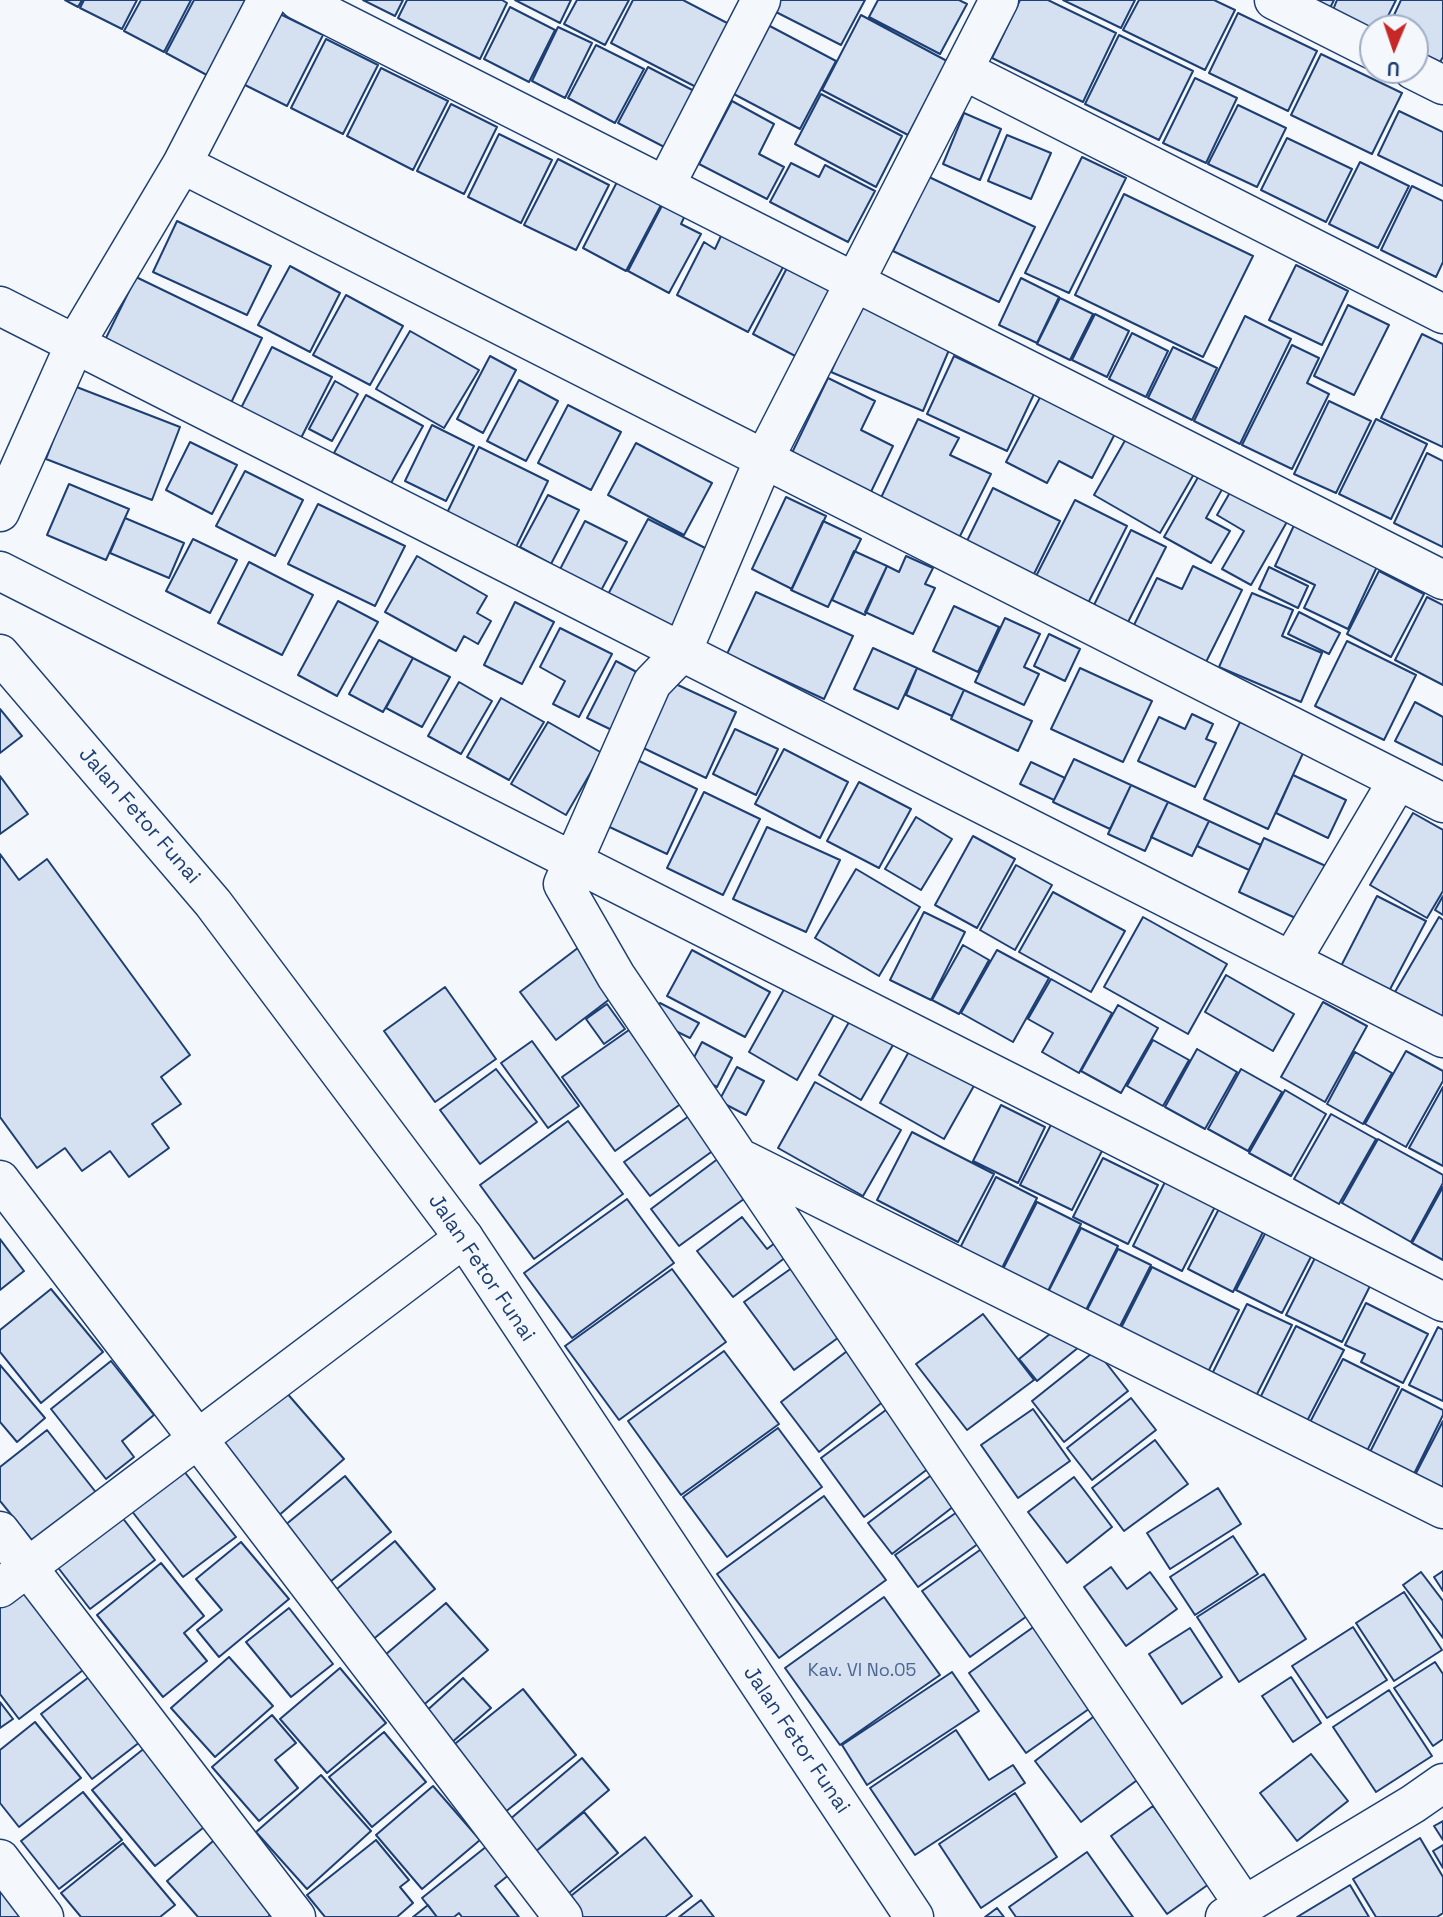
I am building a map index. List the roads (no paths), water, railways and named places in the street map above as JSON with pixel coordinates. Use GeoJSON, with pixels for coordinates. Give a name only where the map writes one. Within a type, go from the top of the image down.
{"type":"FeatureCollection","features":[{"type":"Feature","properties":{"kind":"street"},"geometry":{"type":"LineString","coordinates":[[0,512],[75,344],[182,164],[267,0]]}},
{"type":"Feature","properties":{"kind":"street"},"geometry":{"type":"LineString","coordinates":[[298,0],[1443,580]]}},
{"type":"Feature","properties":{"kind":"street"},"geometry":{"type":"LineString","coordinates":[[999,0],[764,459],[682,652],[652,683],[563,884],[616,976],[743,1160],[1235,1911],[1413,1804],[1443,1783]]}},
{"type":"Feature","properties":{"kind":"street"},"geometry":{"type":"LineString","coordinates":[[1274,0],[1359,43]]}},
{"type":"Feature","properties":{"kind":"street"},"geometry":{"type":"LineString","coordinates":[[665,186],[748,4]]}},
{"type":"Feature","properties":{"kind":"street"},"geometry":{"type":"LineString","coordinates":[[963,70],[1443,314]]}},
{"type":"Feature","properties":{"kind":"street"},"geometry":{"type":"LineString","coordinates":[[182,164],[1443,803]]}},
{"type":"Feature","properties":{"kind":"street"},"geometry":{"type":"LineString","coordinates":[[0,306],[1443,1038]]}},
{"type":"Feature","properties":{"kind":"street"},"geometry":{"type":"LineString","coordinates":[[0,571],[1443,1302]]}},
{"type":"Feature","properties":{"kind":"street","name":"Jalan Fetor Funai"},"geometry":{"type":"LineString","coordinates":[[0,654],[213,903],[464,1238],[914,1917]]}},
{"type":"Feature","properties":{"kind":"street"},"geometry":{"type":"LineString","coordinates":[[1291,961],[1398,780]]}},
{"type":"Feature","properties":{"kind":"street"},"geometry":{"type":"LineString","coordinates":[[743,1160],[1443,1509]]}},
{"type":"Feature","properties":{"kind":"street"},"geometry":{"type":"LineString","coordinates":[[0,1180],[563,1917]]}},
{"type":"Feature","properties":{"kind":"street"},"geometry":{"type":"LineString","coordinates":[[14,1577],[464,1238]]}},
{"type":"Feature","properties":{"kind":"street"},"geometry":{"type":"LineString","coordinates":[[0,1531],[14,1577],[296,1917]]}},
{"type":"Feature","properties":{"kind":"street"},"geometry":{"type":"LineString","coordinates":[[0,1859],[44,1917]]}}]}
